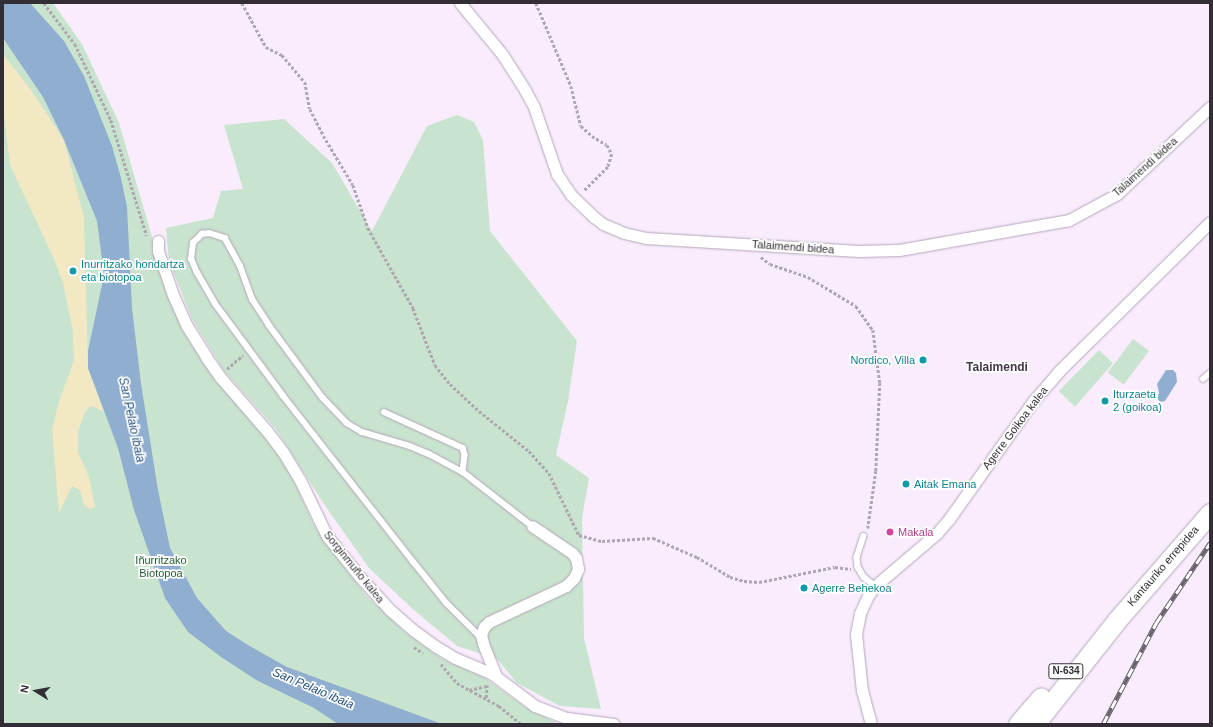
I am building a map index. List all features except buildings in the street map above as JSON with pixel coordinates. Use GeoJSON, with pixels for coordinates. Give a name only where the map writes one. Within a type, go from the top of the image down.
{"type":"FeatureCollection","features":[{"type":"Feature","properties":{"kind":"highway","name":"Kantauriko errepidea"},"geometry":{"type":"LineString","coordinates":[[1117,620],[1210,513]]}},
{"type":"Feature","properties":{"kind":"highway","name":"N-634"},"geometry":{"type":"LineString","coordinates":[[1038,721],[1117,620]]}},
{"type":"Feature","properties":{"kind":"highway","name":"N-634"},"geometry":{"type":"LineString","coordinates":[[1018,724],[1072,665],[1117,620]]}},
{"type":"Feature","properties":{"kind":"street","name":"Talaimendi bidea"},"geometry":{"type":"LineString","coordinates":[[460,3],[502,54],[525,90],[536,114],[557,174],[575,200],[603,224],[634,236],[646,238],[748,243],[859,251],[899,250],[1069,220],[1117,194],[1210,107]]}},
{"type":"Feature","properties":{"kind":"street","name":"Agerre Goikoa kalea"},"geometry":{"type":"LineString","coordinates":[[871,724],[862,691],[856,634],[862,608],[875,586],[937,532],[949,519],[1034,400],[1059,371],[1210,222]]}},
{"type":"Feature","properties":{"kind":"street","name":"Sorginmuño kalea"},"geometry":{"type":"LineString","coordinates":[[153,241],[158,251],[173,295],[187,326],[220,377],[278,445],[300,480],[327,536],[386,606],[412,630],[437,648],[455,658],[496,676],[535,706],[554,714],[583,721],[614,724]]}},
{"type":"Feature","properties":{"kind":"street"},"geometry":{"type":"LineString","coordinates":[[496,676],[483,640],[482,630],[489,622],[566,586],[577,574],[578,568],[576,558],[532,526]]}},
{"type":"Feature","properties":{"kind":"lane"},"geometry":{"type":"LineString","coordinates":[[483,640],[446,603],[282,396],[215,304],[197,273],[191,259],[193,243],[202,234],[209,233],[225,238],[240,265],[253,300],[269,325],[323,398],[347,423],[362,432],[410,446],[429,454],[463,472],[532,526]]}},
{"type":"Feature","properties":{"kind":"lane"},"geometry":{"type":"LineString","coordinates":[[1203,379],[1210,373]]}},
{"type":"Feature","properties":{"kind":"lane"},"geometry":{"type":"LineString","coordinates":[[384,412],[463,448],[465,455],[463,472]]}},
{"type":"Feature","properties":{"kind":"lane"},"geometry":{"type":"LineString","coordinates":[[864,536],[857,556],[858,567],[864,577],[875,586]]}},
{"type":"Feature","properties":{"kind":"path"},"geometry":{"type":"LineString","coordinates":[[44,3],[75,44],[111,120],[153,241]]}},
{"type":"Feature","properties":{"kind":"path"},"geometry":{"type":"LineString","coordinates":[[242,3],[266,47],[282,55],[305,82],[310,109],[326,140],[353,185],[368,228],[413,308],[435,364],[450,384],[479,411],[529,451],[549,473],[580,535],[602,541],[653,538],[697,557],[730,577],[744,581],[760,582],[835,567],[853,569]]}},
{"type":"Feature","properties":{"kind":"path"},"geometry":{"type":"LineString","coordinates":[[536,3],[571,86],[581,126],[592,136],[607,146],[612,154],[608,167],[575,200]]}},
{"type":"Feature","properties":{"kind":"path"},"geometry":{"type":"LineString","coordinates":[[748,243],[770,264],[808,277],[856,306],[873,330],[880,383],[879,424],[870,516],[864,536]]}},
{"type":"Feature","properties":{"kind":"path"},"geometry":{"type":"LineString","coordinates":[[220,377],[249,350]]}},
{"type":"Feature","properties":{"kind":"path"},"geometry":{"type":"LineString","coordinates":[[410,644],[426,655]]}},
{"type":"Feature","properties":{"kind":"path"},"geometry":{"type":"LineString","coordinates":[[436,660],[456,682],[499,706],[521,724]]}},
{"type":"Feature","properties":{"kind":"path"},"geometry":{"type":"LineString","coordinates":[[469,690],[486,686]]}},
{"type":"Feature","properties":{"kind":"green space","name":"Iñurritzako Biotopoa"},"geometry":{"type":"Polygon","coordinates":[[[3,3],[53,3],[82,44],[119,123],[163,275],[175,309],[283,457],[315,527],[365,594],[405,632],[443,659],[485,678],[525,707],[559,724],[3,724],[3,3]]]}},
{"type":"Feature","properties":{"kind":"green space"},"geometry":{"type":"Polygon","coordinates":[[[457,115],[474,122],[483,140],[490,231],[577,341],[568,401],[556,455],[589,478],[582,518],[584,638],[601,709],[560,706],[517,683],[497,659],[457,646],[415,611],[369,568],[326,507],[275,428],[224,371],[192,319],[169,261],[166,228],[213,218],[221,191],[243,189],[224,125],[284,119],[332,163],[372,231],[427,126],[457,115]]]}},
{"type":"Feature","properties":{"kind":"green space"},"geometry":{"type":"Polygon","coordinates":[[[1133,339],[1149,351],[1124,385],[1108,373],[1133,339]]]}},
{"type":"Feature","properties":{"kind":"green space"},"geometry":{"type":"Polygon","coordinates":[[[1099,350],[1113,363],[1075,407],[1059,391],[1099,350]]]}},
{"type":"Feature","properties":{"kind":"sand","name":"Inurritzako hondartza eta biotopoa"},"geometry":{"type":"Polygon","coordinates":[[[3,54],[31,90],[64,140],[84,217],[88,368],[104,412],[92,406],[86,410],[78,431],[78,452],[89,477],[95,507],[90,509],[84,505],[80,490],[72,486],[59,513],[52,430],[59,401],[74,361],[73,332],[63,283],[54,259],[10,165],[3,107],[3,54]]]}},
{"type":"Feature","properties":{"kind":"water","name":"San Pelaio ibaia"},"geometry":{"type":"Polygon","coordinates":[[[3,3],[30,3],[64,41],[84,76],[112,146],[127,207],[132,308],[141,384],[158,490],[170,548],[197,598],[226,631],[287,667],[442,724],[338,724],[314,708],[258,681],[221,657],[188,632],[165,598],[134,510],[118,448],[88,368],[88,351],[104,275],[97,221],[64,140],[43,97],[3,38],[3,3]]]}},
{"type":"Feature","properties":{"kind":"water"},"geometry":{"type":"Polygon","coordinates":[[[1166,370],[1173,370],[1176,373],[1177,382],[1165,401],[1160,402],[1157,398],[1159,393],[1157,384],[1166,370]]]}},
{"type":"Feature","properties":{"kind":"railway"},"geometry":{"type":"LineString","coordinates":[[1103,724],[1156,623],[1210,543]]}},
{"type":"Feature","properties":{"kind":"place","name":"Inurritzako hondartza eta biotopoa"},"geometry":{"type":"Point","coordinates":[73,271]}},
{"type":"Feature","properties":{"kind":"place","name":"Nordico, Villa"},"geometry":{"type":"Point","coordinates":[923,360]}},
{"type":"Feature","properties":{"kind":"place","name":"Iturzaeta 2 (goikoa)"},"geometry":{"type":"Point","coordinates":[1105,401]}},
{"type":"Feature","properties":{"kind":"place","name":"Aitak Emana"},"geometry":{"type":"Point","coordinates":[906,484]}},
{"type":"Feature","properties":{"kind":"place","name":"Makala"},"geometry":{"type":"Point","coordinates":[890,532]}},
{"type":"Feature","properties":{"kind":"place","name":"Agerre Behekoa"},"geometry":{"type":"Point","coordinates":[804,588]}},
{"type":"Feature","properties":{"kind":"district","name":"Talaimendi"},"geometry":{"type":"Point","coordinates":[997,368]}}]}
